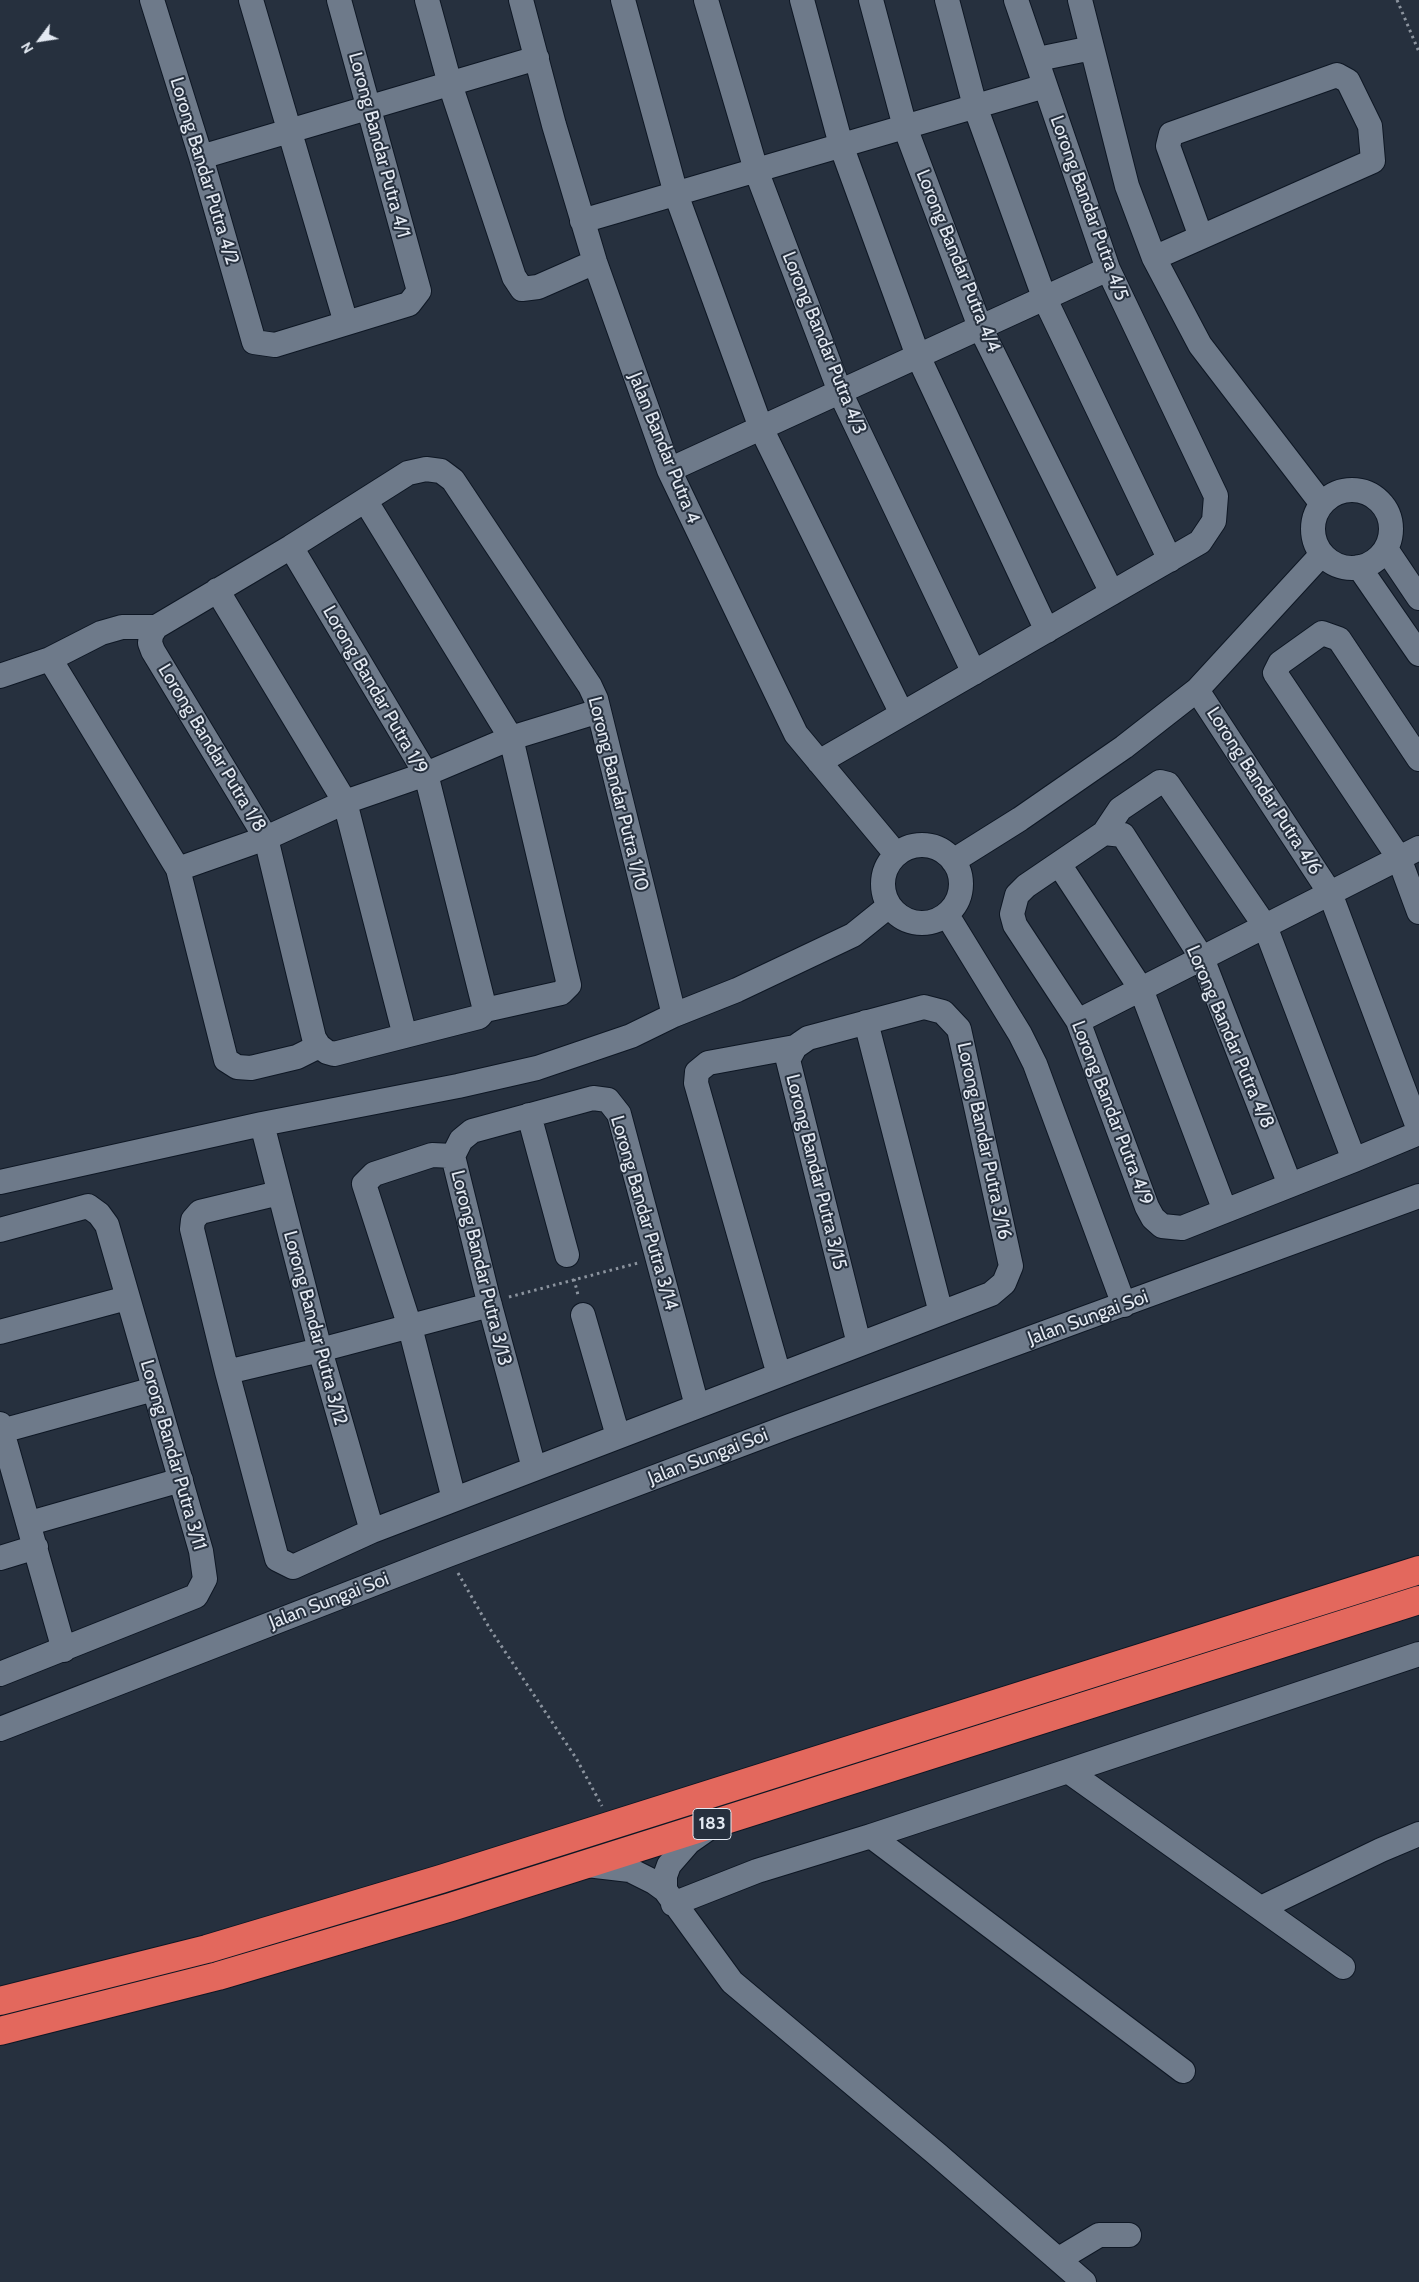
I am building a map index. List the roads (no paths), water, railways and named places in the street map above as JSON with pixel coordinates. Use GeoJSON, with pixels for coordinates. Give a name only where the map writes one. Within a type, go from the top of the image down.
{"type":"FeatureCollection","features":[{"type":"Feature","properties":{"kind":"highway","name":"183"},"geometry":{"type":"LineString","coordinates":[[0,2001],[207,1949],[441,1879],[1419,1570]]}},
{"type":"Feature","properties":{"kind":"highway","name":"183"},"geometry":{"type":"LineString","coordinates":[[0,2031],[218,1976],[451,1907],[1419,1600]]}},
{"type":"Feature","properties":{"kind":"street","name":"Lorong Bandar Putra 4/2"},"geometry":{"type":"LineString","coordinates":[[152,0],[201,157],[254,342],[275,346],[346,324]]}},
{"type":"Feature","properties":{"kind":"street"},"geometry":{"type":"LineString","coordinates":[[251,0],[346,324]]}},
{"type":"Feature","properties":{"kind":"street","name":"Lorong Bandar Putra 4/1"},"geometry":{"type":"LineString","coordinates":[[339,0],[419,291],[410,304],[346,324]]}},
{"type":"Feature","properties":{"kind":"street"},"geometry":{"type":"LineString","coordinates":[[427,0],[450,84],[514,277],[522,289],[538,287],[595,262]]}},
{"type":"Feature","properties":{"kind":"street","name":"Jalan Bandar Putra 4"},"geometry":{"type":"LineString","coordinates":[[521,0],[582,221],[669,470],[796,734],[896,854]]}},
{"type":"Feature","properties":{"kind":"street"},"geometry":{"type":"LineString","coordinates":[[624,0],[676,194],[761,428],[902,714]]}},
{"type":"Feature","properties":{"kind":"street","name":"Lorong Bandar Putra 4/3"},"geometry":{"type":"LineString","coordinates":[[706,0],[756,170],[840,392],[974,673]]}},
{"type":"Feature","properties":{"kind":"street"},"geometry":{"type":"LineString","coordinates":[[802,0],[840,145],[918,356],[1047,631]]}},
{"type":"Feature","properties":{"kind":"street","name":"Lorong Bandar Putra 4/4"},"geometry":{"type":"LineString","coordinates":[[871,0],[905,127],[980,327],[1112,593]]}},
{"type":"Feature","properties":{"kind":"street"},"geometry":{"type":"LineString","coordinates":[[819,762],[1170,560],[1044,297],[975,106],[947,0]]}},
{"type":"Feature","properties":{"kind":"street","name":"Lorong Bandar Putra 4/5"},"geometry":{"type":"LineString","coordinates":[[1016,0],[1038,59],[1045,86],[1108,269],[1216,496],[1214,520],[1200,542],[1170,560]]}},
{"type":"Feature","properties":{"kind":"street"},"geometry":{"type":"LineString","coordinates":[[1080,0],[1126,186],[1154,258],[1200,345],[1322,504]]}},
{"type":"Feature","properties":{"kind":"street"},"geometry":{"type":"LineString","coordinates":[[1038,59],[1092,48]]}},
{"type":"Feature","properties":{"kind":"street"},"geometry":{"type":"LineString","coordinates":[[201,157],[537,58]]}},
{"type":"Feature","properties":{"kind":"street"},"geometry":{"type":"LineString","coordinates":[[1154,258],[1373,161],[1370,126],[1348,81],[1337,75],[1171,134],[1168,146],[1201,237]]}},
{"type":"Feature","properties":{"kind":"street"},"geometry":{"type":"LineString","coordinates":[[582,221],[1045,86]]}},
{"type":"Feature","properties":{"kind":"street"},"geometry":{"type":"LineString","coordinates":[[669,470],[1108,269]]}},
{"type":"Feature","properties":{"kind":"street","name":"Lorong Bandar Putra 1/10"},"geometry":{"type":"LineString","coordinates":[[365,500],[408,472],[426,469],[442,471],[453,480],[590,686],[599,711],[674,1015]]}},
{"type":"Feature","properties":{"kind":"street"},"geometry":{"type":"LineString","coordinates":[[1356,490],[1369,494],[1379,501],[1387,512],[1391,524],[1390,537],[1386,549],[1379,558],[1359,568],[1346,568],[1333,563],[1322,554],[1316,542],[1313,529],[1316,516],[1322,504],[1332,496],[1344,491],[1356,490]]}},
{"type":"Feature","properties":{"kind":"street"},"geometry":{"type":"LineString","coordinates":[[0,676],[50,659],[115,629],[122,627],[156,627],[291,547],[365,500],[510,738],[569,985],[561,993],[484,1012],[474,1019],[334,1054],[327,1052],[319,1046],[296,1058],[251,1068],[237,1067],[226,1060],[178,869],[50,659]]}},
{"type":"Feature","properties":{"kind":"street","name":"Lorong Bandar Putra 1/9"},"geometry":{"type":"LineString","coordinates":[[291,547],[426,774],[484,1012]]}},
{"type":"Feature","properties":{"kind":"street"},"geometry":{"type":"LineString","coordinates":[[1386,549],[1419,598]]}},
{"type":"Feature","properties":{"kind":"street"},"geometry":{"type":"LineString","coordinates":[[953,861],[1020,819],[1124,747],[1197,690],[1322,554]]}},
{"type":"Feature","properties":{"kind":"street"},"geometry":{"type":"LineString","coordinates":[[1359,568],[1419,654]]}},
{"type":"Feature","properties":{"kind":"street"},"geometry":{"type":"LineString","coordinates":[[217,590],[345,802],[406,1036]]}},
{"type":"Feature","properties":{"kind":"street","name":"Lorong Bandar Putra 1/8"},"geometry":{"type":"LineString","coordinates":[[156,627],[150,635],[150,643],[154,651],[266,838],[314,1038],[319,1046]]}},
{"type":"Feature","properties":{"kind":"street"},"geometry":{"type":"LineString","coordinates":[[1419,760],[1339,639],[1322,632],[1280,663],[1275,674],[1409,853],[1419,912]]}},
{"type":"Feature","properties":{"kind":"street","name":"Lorong Bandar Putra 4/6"},"geometry":{"type":"LineString","coordinates":[[1197,690],[1330,893],[1419,1132]]}},
{"type":"Feature","properties":{"kind":"street"},"geometry":{"type":"LineString","coordinates":[[178,869],[266,838],[345,802],[426,774],[510,738],[599,711]]}},
{"type":"Feature","properties":{"kind":"street"},"geometry":{"type":"LineString","coordinates":[[1354,1160],[1265,926],[1168,784],[1160,782],[1120,809],[1104,833],[1059,864],[1141,989],[1225,1211],[1354,1160],[1419,1132]]}},
{"type":"Feature","properties":{"kind":"street","name":"Lorong Bandar Putra 4/8"},"geometry":{"type":"LineString","coordinates":[[1104,833],[1123,835],[1202,958],[1290,1185]]}},
{"type":"Feature","properties":{"kind":"street"},"geometry":{"type":"LineString","coordinates":[[924,845],[936,848],[953,861],[960,875],[961,886],[957,902],[947,915],[936,922],[916,923],[898,916],[889,906],[884,895],[883,883],[888,864],[896,854],[912,846],[924,845]]}},
{"type":"Feature","properties":{"kind":"street"},"geometry":{"type":"LineString","coordinates":[[1078,1021],[1409,853]]}},
{"type":"Feature","properties":{"kind":"street","name":"Lorong Bandar Putra 4/9"},"geometry":{"type":"LineString","coordinates":[[1059,864],[1026,886],[1017,895],[1012,914],[1015,925],[1078,1021],[1147,1207],[1153,1218],[1162,1226],[1182,1228],[1225,1211]]}},
{"type":"Feature","properties":{"kind":"street"},"geometry":{"type":"LineString","coordinates":[[0,1182],[262,1124],[458,1086],[537,1068],[632,1036],[674,1015],[737,990],[853,935],[889,906]]}},
{"type":"Feature","properties":{"kind":"street"},"geometry":{"type":"LineString","coordinates":[[947,915],[1020,1034],[1035,1064],[1124,1305]]}},
{"type":"Feature","properties":{"kind":"street","name":"Lorong Bandar Putra 3/16"},"geometry":{"type":"LineString","coordinates":[[866,1022],[924,1006],[942,1012],[959,1029],[1011,1266],[1004,1283],[991,1294],[942,1313]]}},
{"type":"Feature","properties":{"kind":"street"},"geometry":{"type":"LineString","coordinates":[[279,1193],[200,1212],[194,1220],[192,1229],[227,1372],[277,1559],[293,1567],[372,1531],[942,1313],[866,1022]]}},
{"type":"Feature","properties":{"kind":"street","name":"Lorong Bandar Putra 3/15"},"geometry":{"type":"LineString","coordinates":[[858,1344],[788,1060],[795,1047],[808,1038],[866,1022]]}},
{"type":"Feature","properties":{"kind":"street"},"geometry":{"type":"LineString","coordinates":[[779,1375],[696,1083],[697,1072],[708,1063],[795,1047]]}},
{"type":"Feature","properties":{"kind":"street","name":"Lorong Bandar Putra 3/14"},"geometry":{"type":"LineString","coordinates":[[529,1115],[593,1098],[608,1100],[619,1114],[697,1406]]}},
{"type":"Feature","properties":{"kind":"street"},"geometry":{"type":"LineString","coordinates":[[529,1115],[567,1255]]}},
{"type":"Feature","properties":{"kind":"street","name":"Lorong Bandar Putra 3/13"},"geometry":{"type":"LineString","coordinates":[[529,1115],[472,1131],[461,1140],[453,1156],[534,1468]]}},
{"type":"Feature","properties":{"kind":"street","name":"Lorong Bandar Putra 3/12"},"geometry":{"type":"LineString","coordinates":[[262,1124],[320,1350],[372,1531]]}},
{"type":"Feature","properties":{"kind":"street"},"geometry":{"type":"LineString","coordinates":[[453,1156],[432,1155],[374,1174],[364,1184],[410,1327],[454,1499]]}},
{"type":"Feature","properties":{"kind":"street","name":"Jalan Sungai Soi"},"geometry":{"type":"LineString","coordinates":[[0,1729],[448,1555],[790,1426],[1419,1196]]}},
{"type":"Feature","properties":{"kind":"street","name":"Lorong Bandar Putra 3/11"},"geometry":{"type":"LineString","coordinates":[[0,1230],[88,1206],[99,1214],[107,1225],[201,1551],[205,1579],[196,1596],[0,1674]]}},
{"type":"Feature","properties":{"kind":"street"},"geometry":{"type":"LineString","coordinates":[[0,1332],[127,1298]]}},
{"type":"Feature","properties":{"kind":"street"},"geometry":{"type":"LineString","coordinates":[[227,1372],[410,1327],[490,1304]]}},
{"type":"Feature","properties":{"kind":"street"},"geometry":{"type":"LineString","coordinates":[[584,1315],[618,1436]]}},
{"type":"Feature","properties":{"kind":"street"},"geometry":{"type":"LineString","coordinates":[[64,1650],[30,1523],[1,1427],[154,1389]]}},
{"type":"Feature","properties":{"kind":"street"},"geometry":{"type":"LineString","coordinates":[[30,1523],[181,1480]]}},
{"type":"Feature","properties":{"kind":"street"},"geometry":{"type":"LineString","coordinates":[[0,1558],[36,1547]]}},
{"type":"Feature","properties":{"kind":"street"},"geometry":{"type":"LineString","coordinates":[[669,1897],[871,1836],[1419,1654]]}},
{"type":"Feature","properties":{"kind":"street"},"geometry":{"type":"LineString","coordinates":[[1068,1771],[1343,1967]]}},
{"type":"Feature","properties":{"kind":"street"},"geometry":{"type":"LineString","coordinates":[[669,1897],[665,1876],[669,1865],[689,1842],[718,1822]]}},
{"type":"Feature","properties":{"kind":"street"},"geometry":{"type":"LineString","coordinates":[[1260,1908],[1381,1850],[1419,1834]]}},
{"type":"Feature","properties":{"kind":"street"},"geometry":{"type":"LineString","coordinates":[[871,1836],[1183,2072]]}},
{"type":"Feature","properties":{"kind":"street"},"geometry":{"type":"LineString","coordinates":[[583,1864],[630,1870],[654,1882],[669,1897],[732,1982],[1060,2259],[1084,2282]]}},
{"type":"Feature","properties":{"kind":"street"},"geometry":{"type":"LineString","coordinates":[[1060,2259],[1099,2235],[1128,2235]]}}]}
